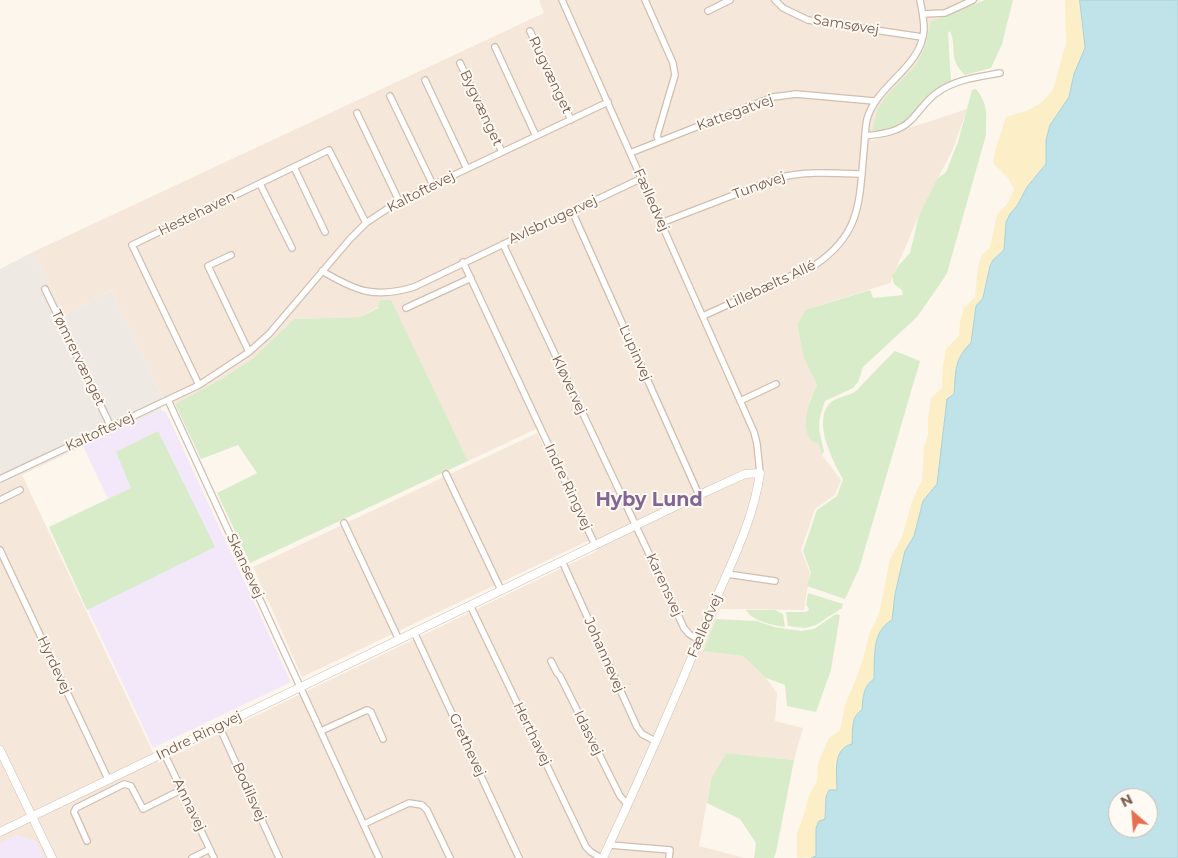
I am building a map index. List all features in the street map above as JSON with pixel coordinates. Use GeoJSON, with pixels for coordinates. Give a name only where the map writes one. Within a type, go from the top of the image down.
{"type":"FeatureCollection","features":[{"type":"Feature","properties":{"kind":"street","name":"Fælledvej"},"geometry":{"type":"LineString","coordinates":[[562,0],[740,401],[757,444],[760,473],[753,510],[727,574],[628,805],[602,858]]}},
{"type":"Feature","properties":{"kind":"street"},"geometry":{"type":"LineString","coordinates":[[645,0],[673,63],[674,75],[657,136],[659,142]]}},
{"type":"Feature","properties":{"kind":"street"},"geometry":{"type":"LineString","coordinates":[[708,11],[730,0]]}},
{"type":"Feature","properties":{"kind":"street","name":"Samsøvej"},"geometry":{"type":"LineString","coordinates":[[775,0],[784,8],[808,20],[922,37]]}},
{"type":"Feature","properties":{"kind":"street","name":"Lillebælts Allé"},"geometry":{"type":"LineString","coordinates":[[703,316],[815,265],[831,255],[843,241],[857,212],[867,120],[874,101],[908,65],[916,52],[924,30],[920,0]]}},
{"type":"Feature","properties":{"kind":"street"},"geometry":{"type":"LineString","coordinates":[[923,14],[945,13],[972,0]]}},
{"type":"Feature","properties":{"kind":"street","name":"Rugvænget"},"geometry":{"type":"LineString","coordinates":[[530,31],[571,120]]}},
{"type":"Feature","properties":{"kind":"street"},"geometry":{"type":"LineString","coordinates":[[495,47],[536,136]]}},
{"type":"Feature","properties":{"kind":"street","name":"Bygvænget"},"geometry":{"type":"LineString","coordinates":[[460,63],[502,152]]}},
{"type":"Feature","properties":{"kind":"street"},"geometry":{"type":"LineString","coordinates":[[865,136],[900,128],[910,122],[938,92],[952,84],[1000,73]]}},
{"type":"Feature","properties":{"kind":"street"},"geometry":{"type":"LineString","coordinates":[[425,80],[467,169]]}},
{"type":"Feature","properties":{"kind":"street","name":"Kattegatvej"},"geometry":{"type":"LineString","coordinates":[[630,153],[773,97],[796,94],[874,101]]}},
{"type":"Feature","properties":{"kind":"street"},"geometry":{"type":"LineString","coordinates":[[390,96],[432,185]]}},
{"type":"Feature","properties":{"kind":"street","name":"Kaltoftevej"},"geometry":{"type":"LineString","coordinates":[[0,479],[199,386],[249,352],[269,334],[350,239],[366,224],[399,201],[608,102]]}},
{"type":"Feature","properties":{"kind":"street"},"geometry":{"type":"LineString","coordinates":[[357,113],[399,201]]}},
{"type":"Feature","properties":{"kind":"street","name":"Hestehaven"},"geometry":{"type":"LineString","coordinates":[[199,386],[132,245],[329,150],[366,224]]}},
{"type":"Feature","properties":{"kind":"street"},"geometry":{"type":"LineString","coordinates":[[294,168],[325,232]]}},
{"type":"Feature","properties":{"kind":"street","name":"Tunøvej"},"geometry":{"type":"LineString","coordinates":[[661,223],[778,178],[797,173],[862,174]]}},
{"type":"Feature","properties":{"kind":"street","name":"Avlsbrugervej"},"geometry":{"type":"LineString","coordinates":[[322,271],[353,289],[366,292],[389,293],[414,286],[642,178]]}},
{"type":"Feature","properties":{"kind":"street"},"geometry":{"type":"LineString","coordinates":[[260,184],[292,248]]}},
{"type":"Feature","properties":{"kind":"street","name":"Lupinvej"},"geometry":{"type":"LineString","coordinates":[[572,211],[699,496]]}},
{"type":"Feature","properties":{"kind":"street","name":"Kløvervej"},"geometry":{"type":"LineString","coordinates":[[503,244],[636,525]]}},
{"type":"Feature","properties":{"kind":"street"},"geometry":{"type":"LineString","coordinates":[[231,255],[208,266],[249,352]]}},
{"type":"Feature","properties":{"kind":"street"},"geometry":{"type":"LineString","coordinates":[[406,308],[470,278],[464,262]]}},
{"type":"Feature","properties":{"kind":"street","name":"Indre Ringvej"},"geometry":{"type":"LineString","coordinates":[[470,278],[596,545]]}},
{"type":"Feature","properties":{"kind":"street","name":"Tømrervænget"},"geometry":{"type":"LineString","coordinates":[[45,289],[111,427]]}},
{"type":"Feature","properties":{"kind":"street"},"geometry":{"type":"LineString","coordinates":[[740,401],[776,384]]}},
{"type":"Feature","properties":{"kind":"street","name":"Skansevej"},"geometry":{"type":"LineString","coordinates":[[168,400],[380,858]]}},
{"type":"Feature","properties":{"kind":"street","name":"Indre Ringvej"},"geometry":{"type":"LineString","coordinates":[[0,832],[636,525],[746,474],[760,473]]}},
{"type":"Feature","properties":{"kind":"street"},"geometry":{"type":"LineString","coordinates":[[446,474],[501,590]]}},
{"type":"Feature","properties":{"kind":"street"},"geometry":{"type":"LineString","coordinates":[[0,500],[20,490]]}},
{"type":"Feature","properties":{"kind":"street"},"geometry":{"type":"LineString","coordinates":[[344,523],[399,640]]}},
{"type":"Feature","properties":{"kind":"street","name":"Karensvej"},"geometry":{"type":"LineString","coordinates":[[636,525],[684,628],[689,634],[699,640]]}},
{"type":"Feature","properties":{"kind":"street","name":"Hyrdevej"},"geometry":{"type":"LineString","coordinates":[[0,550],[108,779]]}},
{"type":"Feature","properties":{"kind":"street","name":"Johannevej"},"geometry":{"type":"LineString","coordinates":[[562,561],[637,727],[642,734],[655,741]]}},
{"type":"Feature","properties":{"kind":"street"},"geometry":{"type":"LineString","coordinates":[[727,574],[775,582]]}},
{"type":"Feature","properties":{"kind":"street","name":"Herthavej"},"geometry":{"type":"LineString","coordinates":[[470,605],[586,847],[602,858]]}},
{"type":"Feature","properties":{"kind":"street","name":"Grethevej"},"geometry":{"type":"LineString","coordinates":[[414,632],[519,858]]}},
{"type":"Feature","properties":{"kind":"street","name":"Idasvej"},"geometry":{"type":"LineString","coordinates":[[551,661],[620,796],[628,805]]}},
{"type":"Feature","properties":{"kind":"street"},"geometry":{"type":"LineString","coordinates":[[321,731],[366,710],[371,712],[383,739]]}},
{"type":"Feature","properties":{"kind":"street","name":"Bodilsvej"},"geometry":{"type":"LineString","coordinates":[[218,726],[279,858]]}},
{"type":"Feature","properties":{"kind":"street"},"geometry":{"type":"LineString","coordinates":[[0,750],[52,858]]}},
{"type":"Feature","properties":{"kind":"street","name":"Annavej"},"geometry":{"type":"LineString","coordinates":[[164,753],[214,858]]}},
{"type":"Feature","properties":{"kind":"street"},"geometry":{"type":"LineString","coordinates":[[87,841],[74,812],[76,808],[124,784],[131,786],[142,809],[181,790]]}},
{"type":"Feature","properties":{"kind":"street"},"geometry":{"type":"LineString","coordinates":[[364,824],[409,803],[422,805],[427,810],[450,858]]}},
{"type":"Feature","properties":{"kind":"street"},"geometry":{"type":"LineString","coordinates":[[610,845],[670,850],[669,858]]}},
{"type":"Feature","properties":{"kind":"street"},"geometry":{"type":"LineString","coordinates":[[192,858],[210,850]]}},
{"type":"Feature","properties":{"kind":"shaded area"},"geometry":{"type":"Polygon","coordinates":[[[539,0],[981,0],[931,21],[925,47],[915,66],[886,96],[877,110],[870,141],[967,109],[953,149],[919,215],[890,283],[805,310],[797,325],[804,359],[817,385],[809,401],[818,443],[822,455],[841,480],[835,495],[815,509],[801,550],[810,573],[804,610],[720,609],[703,650],[743,656],[766,678],[777,693],[775,721],[803,728],[794,760],[726,753],[711,779],[699,846],[745,858],[0,858],[0,485],[22,475],[158,763],[597,551],[538,428],[468,461],[390,300],[360,317],[294,319],[252,359],[221,379],[175,404],[162,396],[111,290],[65,315],[33,252],[544,13],[539,0]]]}},
{"type":"Feature","properties":{"kind":"shaded area"},"geometry":{"type":"Polygon","coordinates":[[[33,252],[65,315],[111,290],[162,396],[161,410],[0,485],[0,269],[33,252]]]}},
{"type":"Feature","properties":{"kind":"shaded area"},"geometry":{"type":"Polygon","coordinates":[[[161,410],[166,412],[291,682],[153,748],[49,527],[108,499],[83,446],[161,410]]]}},
{"type":"Feature","properties":{"kind":"shaded area"},"geometry":{"type":"Polygon","coordinates":[[[537,433],[590,540],[302,677],[253,567],[537,433]]]}},
{"type":"Feature","properties":{"kind":"shaded area"},"geometry":{"type":"Polygon","coordinates":[[[17,835],[36,841],[44,858],[0,858],[0,843],[17,835]]]}},
{"type":"Feature","properties":{"kind":"green space"},"geometry":{"type":"Polygon","coordinates":[[[985,0],[1013,0],[1002,44],[991,68],[965,75],[954,59],[950,31],[948,33],[951,81],[937,90],[906,121],[894,127],[872,131],[877,110],[886,96],[915,66],[925,47],[931,21],[985,0]]]}},
{"type":"Feature","properties":{"kind":"green space"},"geometry":{"type":"Polygon","coordinates":[[[976,89],[985,106],[986,135],[947,273],[917,317],[863,367],[858,382],[853,388],[825,401],[819,426],[824,451],[822,455],[818,443],[811,441],[806,428],[807,413],[817,385],[804,359],[797,325],[805,310],[870,290],[873,298],[903,295],[902,290],[894,284],[892,276],[910,253],[919,215],[937,179],[946,172],[958,142],[972,90],[976,89]]]}},
{"type":"Feature","properties":{"kind":"green space"},"geometry":{"type":"Polygon","coordinates":[[[380,300],[391,300],[468,461],[250,563],[217,493],[257,473],[238,445],[201,459],[175,404],[221,379],[252,359],[294,319],[360,317],[378,308],[380,300]]]}},
{"type":"Feature","properties":{"kind":"green space"},"geometry":{"type":"Polygon","coordinates":[[[895,351],[920,361],[859,569],[845,599],[807,586],[811,573],[803,551],[817,510],[837,496],[843,479],[826,441],[823,420],[825,411],[830,403],[857,390],[895,351]]]}},
{"type":"Feature","properties":{"kind":"green space"},"geometry":{"type":"Polygon","coordinates":[[[158,431],[215,547],[87,610],[49,527],[131,488],[116,452],[158,431]]]}},
{"type":"Feature","properties":{"kind":"green space"},"geometry":{"type":"Polygon","coordinates":[[[808,593],[843,604],[842,608],[816,625],[805,628],[788,626],[786,612],[806,612],[809,610],[806,605],[808,593]]]}},
{"type":"Feature","properties":{"kind":"green space"},"geometry":{"type":"Polygon","coordinates":[[[746,610],[775,610],[783,614],[785,627],[758,620],[746,610]]]}},
{"type":"Feature","properties":{"kind":"green space"},"geometry":{"type":"Polygon","coordinates":[[[836,614],[840,615],[831,670],[816,712],[787,706],[785,685],[766,678],[743,656],[703,651],[716,619],[757,621],[774,627],[801,631],[814,629],[836,614]]]}},
{"type":"Feature","properties":{"kind":"green space"},"geometry":{"type":"Polygon","coordinates":[[[726,753],[794,760],[774,858],[754,858],[756,843],[740,819],[707,803],[711,779],[726,753]]]}},
{"type":"Feature","properties":{"kind":"sand"},"geometry":{"type":"Polygon","coordinates":[[[1065,0],[1080,0],[1085,48],[1074,74],[1069,97],[1050,125],[1046,140],[1046,164],[1027,187],[1006,222],[1004,250],[993,260],[990,266],[983,298],[976,307],[971,343],[959,360],[954,394],[947,399],[937,484],[923,501],[914,536],[905,551],[895,594],[892,621],[880,631],[877,638],[874,679],[868,683],[864,692],[862,710],[853,722],[852,744],[837,763],[837,790],[826,797],[825,819],[816,828],[816,857],[797,858],[797,833],[809,795],[817,781],[818,763],[829,738],[840,730],[845,705],[860,669],[870,632],[879,614],[890,559],[902,537],[912,501],[922,480],[924,447],[928,435],[931,398],[942,388],[946,349],[959,336],[964,308],[975,297],[978,266],[982,255],[990,247],[997,214],[1008,203],[1014,189],[1008,178],[993,163],[995,151],[1006,117],[1026,111],[1041,103],[1053,90],[1066,43],[1065,0]]]}},
{"type":"Feature","properties":{"kind":"water"},"geometry":{"type":"Polygon","coordinates":[[[1080,0],[1178,0],[1178,858],[811,858],[816,856],[816,828],[819,821],[825,819],[826,797],[829,790],[837,790],[836,769],[838,756],[841,751],[852,744],[854,721],[862,710],[866,689],[874,679],[877,638],[885,625],[892,620],[895,594],[905,551],[914,536],[923,501],[937,484],[947,399],[954,394],[957,366],[961,354],[971,343],[976,306],[983,298],[993,260],[1004,250],[1006,222],[1027,187],[1046,164],[1046,140],[1050,125],[1069,97],[1074,74],[1085,48],[1080,0]]]}},
{"type":"Feature","properties":{"kind":"district","name":"Hyby Lund"},"geometry":{"type":"Point","coordinates":[649,500]}}]}
